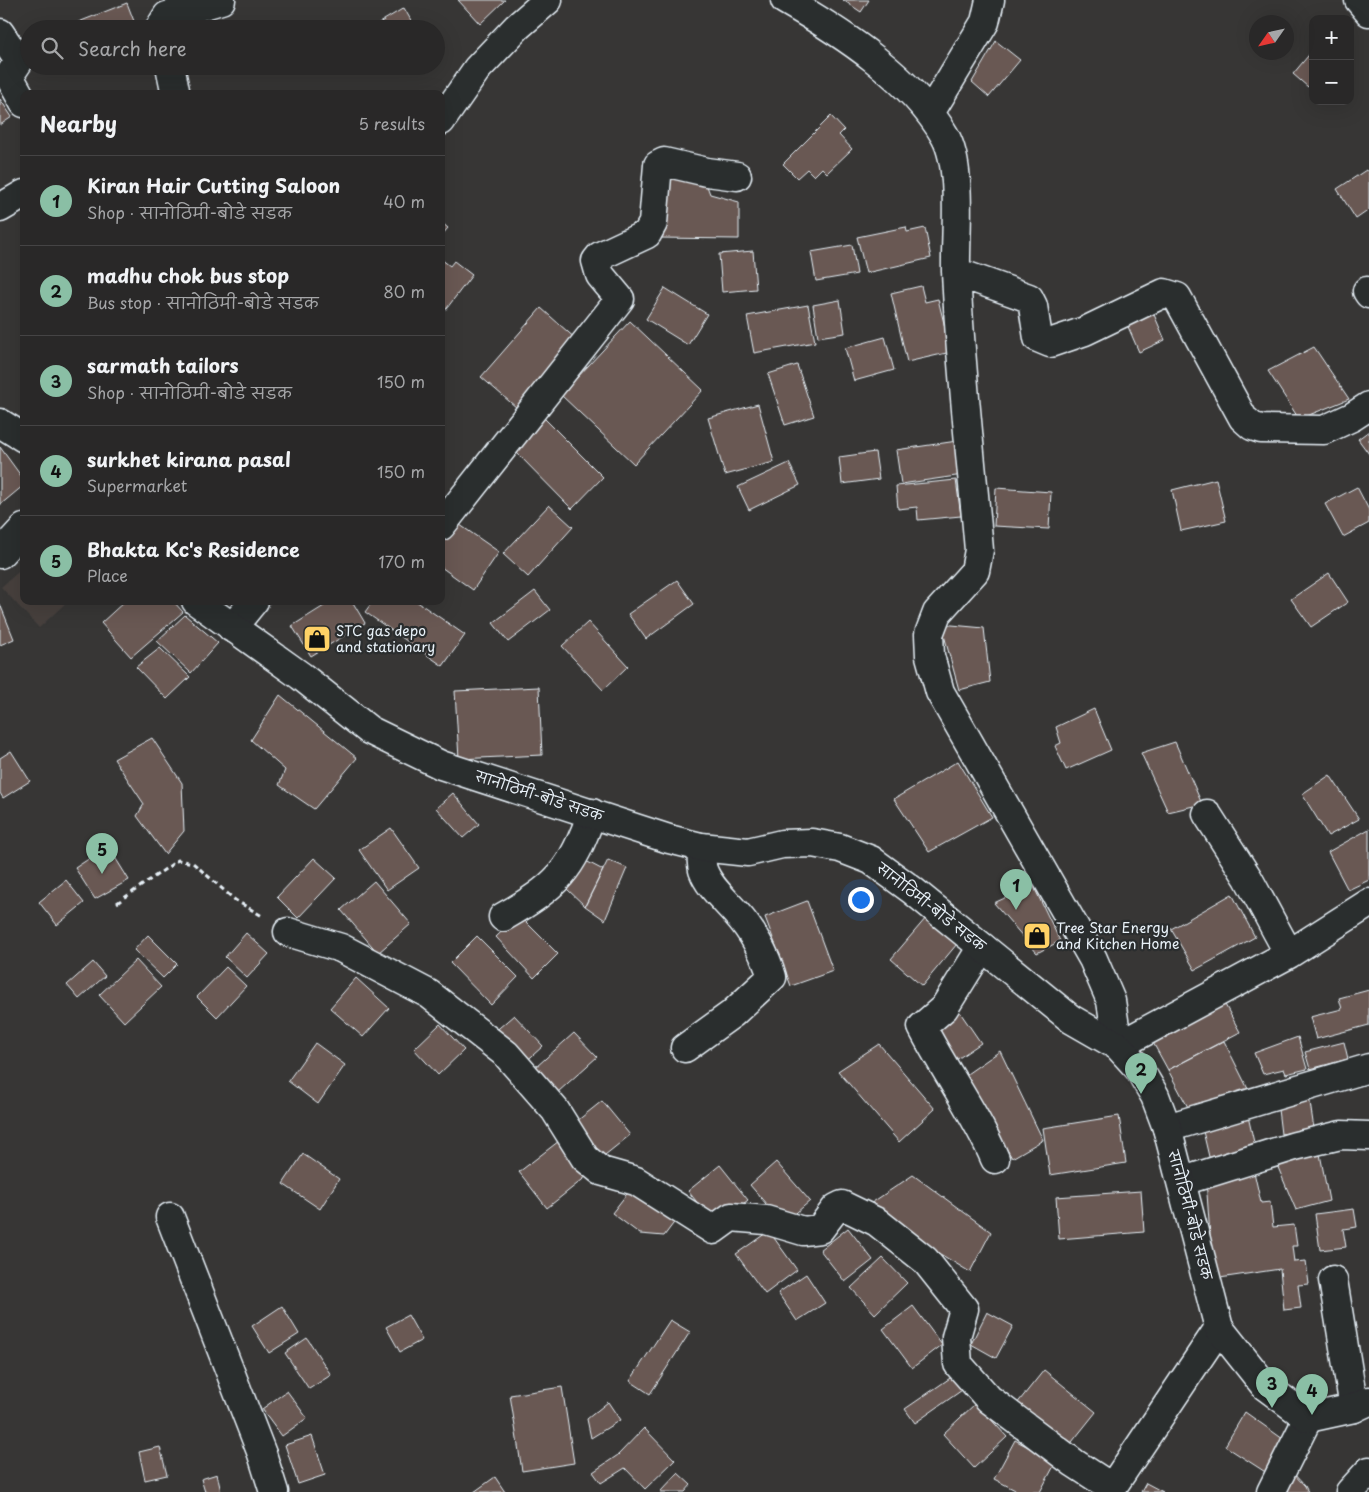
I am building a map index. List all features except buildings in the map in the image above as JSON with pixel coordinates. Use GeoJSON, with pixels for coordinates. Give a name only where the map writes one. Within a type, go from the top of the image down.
{"type":"FeatureCollection","features":[{"type":"Feature","properties":{"kind":"street"},"geometry":{"type":"LineString","coordinates":[[165,20],[167,16],[220,0]]}},
{"type":"Feature","properties":{"kind":"street"},"geometry":{"type":"LineString","coordinates":[[445,115],[477,69],[517,27],[548,0]]}},
{"type":"Feature","properties":{"kind":"street"},"geometry":{"type":"LineString","coordinates":[[785,0],[886,68],[930,113],[946,137],[954,158],[956,272],[979,550],[975,571],[937,613],[929,634],[930,656],[940,692],[1093,959],[1111,1001],[1118,1046],[1289,954],[1369,904]]}},
{"type":"Feature","properties":{"kind":"street"},"geometry":{"type":"LineString","coordinates":[[930,113],[985,22],[990,0]]}},
{"type":"Feature","properties":{"kind":"street"},"geometry":{"type":"LineString","coordinates":[[1359,0],[1369,12]]}},
{"type":"Feature","properties":{"kind":"street"},"geometry":{"type":"LineString","coordinates":[[0,33],[19,61],[10,76],[20,95]]}},
{"type":"Feature","properties":{"kind":"street"},"geometry":{"type":"LineString","coordinates":[[172,75],[175,90]]}},
{"type":"Feature","properties":{"kind":"street"},"geometry":{"type":"LineString","coordinates":[[445,521],[620,299],[600,276],[596,261],[600,256],[647,234],[653,224],[658,165],[664,162],[707,172],[736,176]]}},
{"type":"Feature","properties":{"kind":"street"},"geometry":{"type":"LineString","coordinates":[[0,208],[20,196]]}},
{"type":"Feature","properties":{"kind":"street"},"geometry":{"type":"LineString","coordinates":[[956,272],[1029,298],[1033,306],[1038,338],[1050,343],[1085,331],[1164,293],[1177,297],[1243,418],[1252,426],[1261,429],[1324,430],[1352,418],[1369,406]]}},
{"type":"Feature","properties":{"kind":"street"},"geometry":{"type":"LineString","coordinates":[[0,423],[20,436]]}},
{"type":"Feature","properties":{"kind":"street"},"geometry":{"type":"LineString","coordinates":[[0,554],[20,532]]}},
{"type":"Feature","properties":{"kind":"street","name":"सानोठिमी-बोडे सडक"},"geometry":{"type":"LineString","coordinates":[[201,605],[301,676],[369,730],[441,765],[669,839],[702,847],[748,852],[782,844],[812,843],[840,848],[871,860],[912,890],[1071,1019],[1118,1046],[1139,1069],[1155,1096],[1167,1128],[1183,1181],[1219,1328],[1265,1386],[1308,1418]]}},
{"type":"Feature","properties":{"kind":"street"},"geometry":{"type":"LineString","coordinates":[[232,628],[251,605]]}},
{"type":"Feature","properties":{"kind":"street"},"geometry":{"type":"LineString","coordinates":[[504,917],[549,889],[562,875],[583,838],[592,813]]}},
{"type":"Feature","properties":{"kind":"street"},"geometry":{"type":"LineString","coordinates":[[1207,814],[1248,878],[1289,954]]}},
{"type":"Feature","properties":{"kind":"street"},"geometry":{"type":"LineString","coordinates":[[685,1048],[732,1014],[772,977],[769,966],[751,934],[738,914],[718,894],[703,870],[702,847]]}},
{"type":"Feature","properties":{"kind":"street"},"geometry":{"type":"LineString","coordinates":[[288,932],[341,948],[429,994],[506,1054],[555,1110],[585,1158],[601,1171],[636,1181],[713,1230],[731,1217],[766,1220],[803,1231],[820,1229],[836,1208],[842,1205],[877,1222],[926,1260],[964,1310],[956,1337],[958,1364],[989,1399],[1110,1490],[1219,1328]]}},
{"type":"Feature","properties":{"kind":"street"},"geometry":{"type":"LineString","coordinates":[[982,947],[944,1008],[922,1027],[940,1062],[982,1128],[995,1159]]}},
{"type":"Feature","properties":{"kind":"street"},"geometry":{"type":"LineString","coordinates":[[1167,1128],[1369,1068]]}},
{"type":"Feature","properties":{"kind":"street"},"geometry":{"type":"LineString","coordinates":[[1183,1181],[1304,1144],[1341,1135],[1369,1136]]}},
{"type":"Feature","properties":{"kind":"street"},"geometry":{"type":"LineString","coordinates":[[170,1217],[262,1454],[274,1492]]}},
{"type":"Feature","properties":{"kind":"street"},"geometry":{"type":"LineString","coordinates":[[1271,1492],[1308,1418],[1361,1404],[1333,1280]]}},
{"type":"Feature","properties":{"kind":"street"},"geometry":{"type":"LineString","coordinates":[[1350,1492],[1369,1471]]}},
{"type":"Feature","properties":{"kind":"path"},"geometry":{"type":"LineString","coordinates":[[117,902],[178,860],[192,863],[235,900],[288,932]]}},
{"type":"Feature","properties":{"kind":"shaded area"},"geometry":{"type":"Polygon","coordinates":[[[20,570],[20,605],[64,605],[39,628],[1,587],[20,570]]]}},
{"type":"Feature","properties":{"kind":"place","name":"STC gas depo and stationary"},"geometry":{"type":"Point","coordinates":[317,639]}},
{"type":"Feature","properties":{"kind":"place","name":"Bhakta Kc's Residence"},"geometry":{"type":"Point","coordinates":[102,874]}},
{"type":"Feature","properties":{"kind":"place","name":"Kiran Hair Cutting Saloon"},"geometry":{"type":"Point","coordinates":[1016,910]}},
{"type":"Feature","properties":{"kind":"place","name":"Tree Star Energy and Kitchen Home"},"geometry":{"type":"Point","coordinates":[1037,936]}},
{"type":"Feature","properties":{"kind":"place","name":"madhu chok bus stop"},"geometry":{"type":"Point","coordinates":[1141,1094]}},
{"type":"Feature","properties":{"kind":"place","name":"sarmath tailors"},"geometry":{"type":"Point","coordinates":[1272,1408]}},
{"type":"Feature","properties":{"kind":"place","name":"surkhet kirana pasal"},"geometry":{"type":"Point","coordinates":[1312,1415]}}]}
